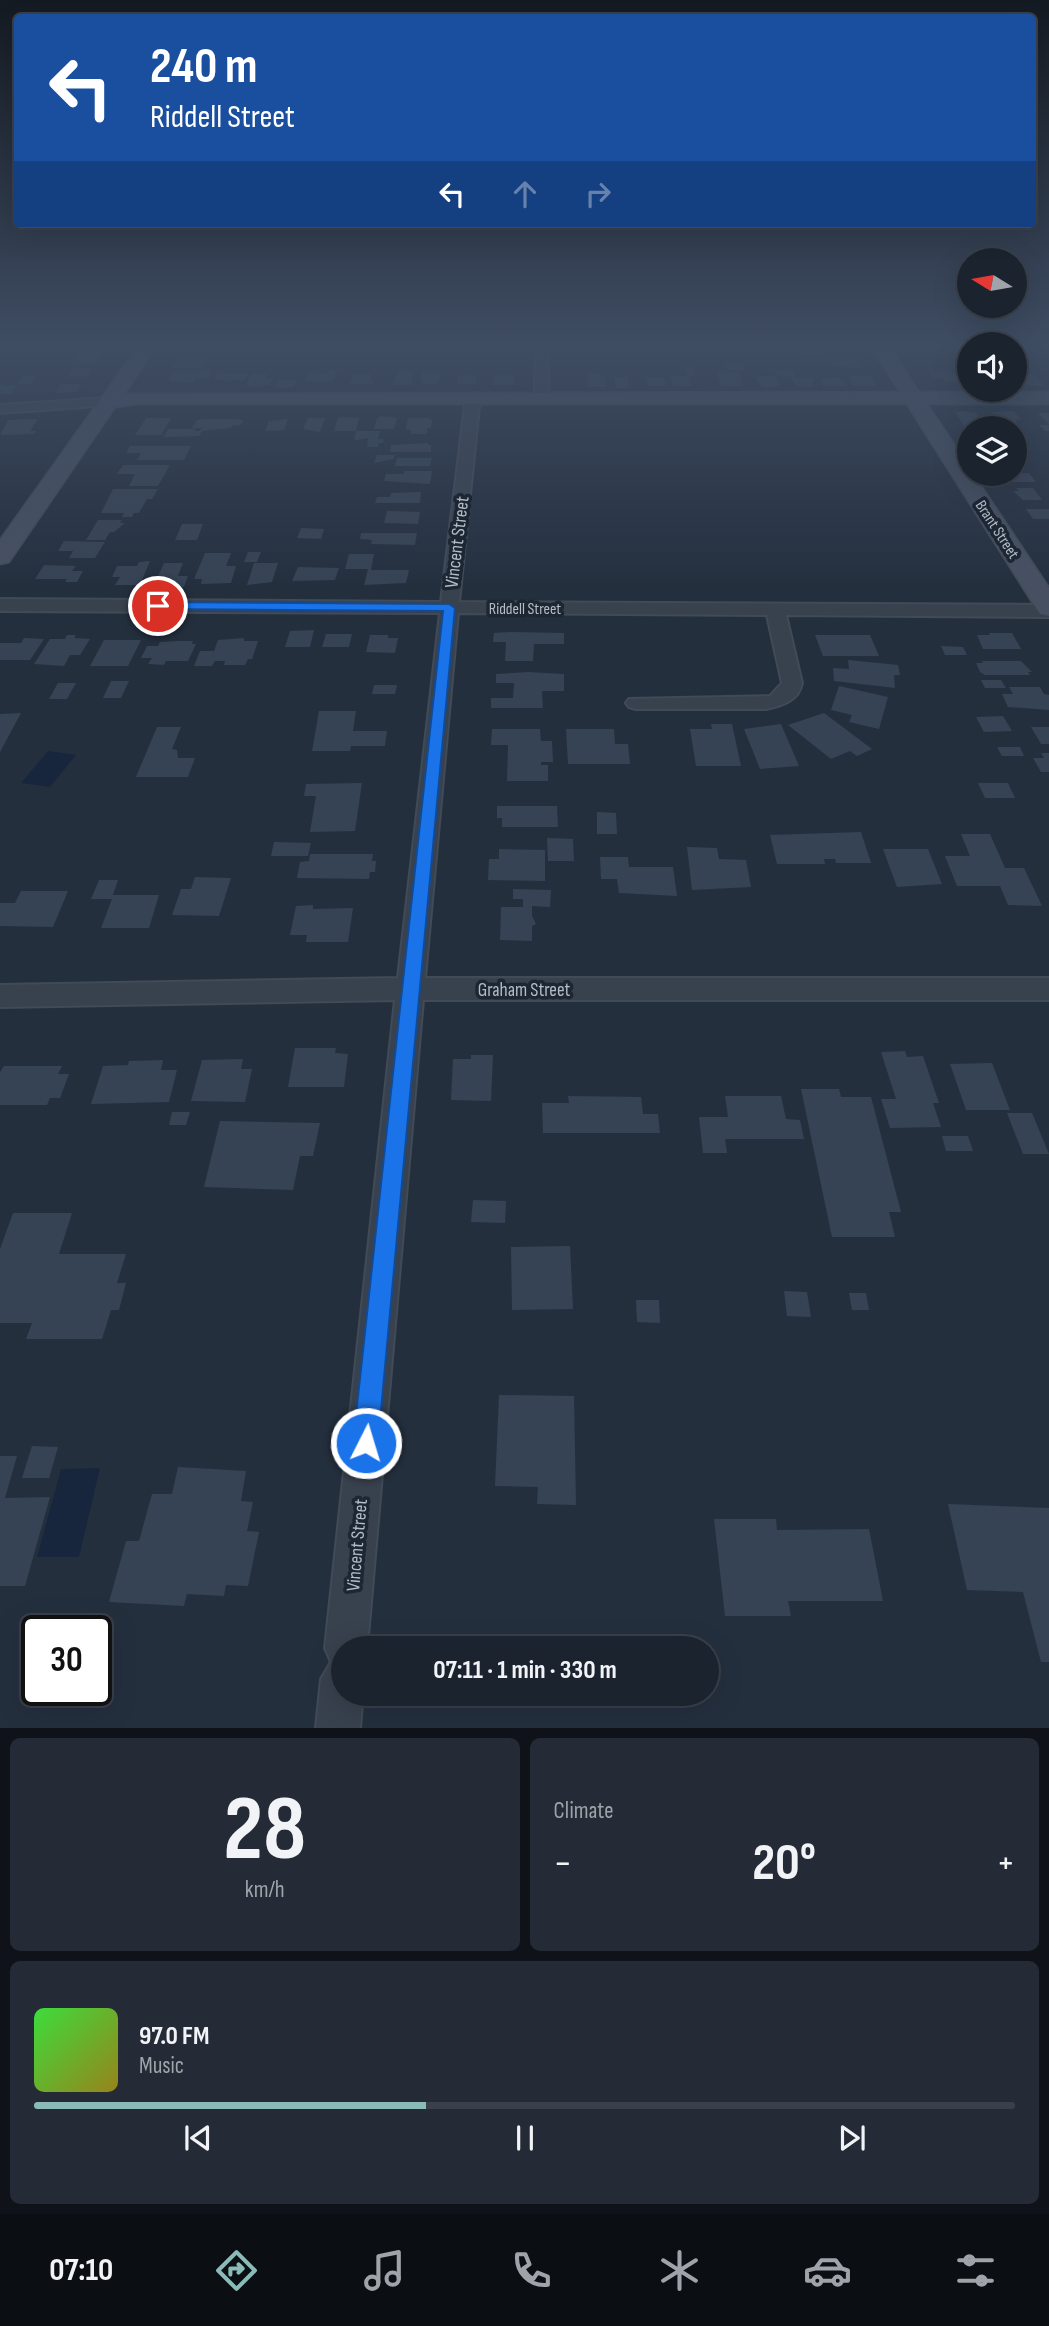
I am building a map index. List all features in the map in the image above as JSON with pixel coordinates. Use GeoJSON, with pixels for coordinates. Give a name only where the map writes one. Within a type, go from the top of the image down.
{"type":"FeatureCollection","features":[{"type":"Feature","properties":{"kind":"main road"},"geometry":{"type":"LineString","coordinates":[[0,556],[92,425]]}},
{"type":"Feature","properties":{"kind":"main road","name":"Brant Street"},"geometry":{"type":"LineString","coordinates":[[931,425],[1049,610]]}},
{"type":"Feature","properties":{"kind":"street","name":"Vincent Street"},"geometry":{"type":"LineString","coordinates":[[347,1636],[410,989],[470,425]]}},
{"type":"Feature","properties":{"kind":"street","name":"Riddell Street"},"geometry":{"type":"LineString","coordinates":[[0,605],[1049,610]]}},
{"type":"Feature","properties":{"kind":"street"},"geometry":{"type":"LineString","coordinates":[[636,703],[766,704],[785,696],[792,690],[792,682],[775,610]]}},
{"type":"Feature","properties":{"kind":"street","name":"Graham Street"},"geometry":{"type":"LineString","coordinates":[[0,996],[410,989],[1049,989]]}},
{"type":"Feature","properties":{"kind":"street"},"geometry":{"type":"LineString","coordinates":[[338,1727],[340,1706]]}},
{"type":"Feature","properties":{"kind":"water"},"geometry":{"type":"Polygon","coordinates":[[[48,751],[76,755],[50,787],[21,783],[48,751]]]}},
{"type":"Feature","properties":{"kind":"water"},"geometry":{"type":"Polygon","coordinates":[[[100,1468],[79,1557],[37,1557],[61,1469],[100,1468]]]}},
{"type":"Feature","properties":{"kind":"building"},"geometry":{"type":"Polygon","coordinates":[[[6,425],[34,425],[30,431],[36,431],[34,434],[0,435],[6,425]]]}},
{"type":"Feature","properties":{"kind":"building"},"geometry":{"type":"Polygon","coordinates":[[[142,425],[167,425],[161,435],[135,435],[142,425]]]}},
{"type":"Feature","properties":{"kind":"building"},"geometry":{"type":"Polygon","coordinates":[[[194,425],[241,425],[200,431],[202,428],[192,428],[194,425]]]}},
{"type":"Feature","properties":{"kind":"building"},"geometry":{"type":"Polygon","coordinates":[[[268,425],[286,425],[284,430],[265,431],[268,425]]]}},
{"type":"Feature","properties":{"kind":"building"},"geometry":{"type":"Polygon","coordinates":[[[305,425],[323,425],[320,432],[303,429],[305,425]]]}},
{"type":"Feature","properties":{"kind":"building"},"geometry":{"type":"Polygon","coordinates":[[[336,425],[357,425],[356,431],[334,431],[336,425]]]}},
{"type":"Feature","properties":{"kind":"building"},"geometry":{"type":"Polygon","coordinates":[[[375,425],[395,425],[394,429],[374,429],[375,425]]]}},
{"type":"Feature","properties":{"kind":"building"},"geometry":{"type":"Polygon","coordinates":[[[407,425],[431,425],[431,428],[427,428],[427,434],[411,434],[411,430],[406,430],[407,425]]]}},
{"type":"Feature","properties":{"kind":"building"},"geometry":{"type":"Polygon","coordinates":[[[1039,425],[1049,425],[1049,431],[1045,431],[1039,425]]]}},
{"type":"Feature","properties":{"kind":"building"},"geometry":{"type":"Polygon","coordinates":[[[168,429],[202,431],[199,436],[164,437],[168,429]]]}},
{"type":"Feature","properties":{"kind":"building"},"geometry":{"type":"Polygon","coordinates":[[[356,431],[380,431],[378,439],[384,439],[383,443],[379,443],[378,447],[367,447],[368,438],[354,439],[356,431]]]}},
{"type":"Feature","properties":{"kind":"building"},"geometry":{"type":"Polygon","coordinates":[[[391,445],[431,445],[431,452],[390,452],[391,445]]]}},
{"type":"Feature","properties":{"kind":"building"},"geometry":{"type":"Polygon","coordinates":[[[130,446],[191,446],[184,460],[137,460],[141,453],[126,453],[130,446]]]}},
{"type":"Feature","properties":{"kind":"building"},"geometry":{"type":"Polygon","coordinates":[[[377,455],[395,455],[394,459],[374,463],[377,455]]]}},
{"type":"Feature","properties":{"kind":"building"},"geometry":{"type":"Polygon","coordinates":[[[397,458],[432,458],[430,466],[395,466],[397,458]]]}},
{"type":"Feature","properties":{"kind":"building"},"geometry":{"type":"Polygon","coordinates":[[[123,465],[170,465],[158,486],[129,486],[135,474],[117,474],[123,465]]]}},
{"type":"Feature","properties":{"kind":"building"},"geometry":{"type":"Polygon","coordinates":[[[404,471],[432,471],[430,484],[384,481],[386,474],[404,474],[404,471]]]}},
{"type":"Feature","properties":{"kind":"building"},"geometry":{"type":"Polygon","coordinates":[[[1029,473],[1036,482],[1027,482],[1029,473]]]}},
{"type":"Feature","properties":{"kind":"building"},"geometry":{"type":"Polygon","coordinates":[[[1016,488],[1033,488],[1042,500],[1023,500],[1013,491],[1019,491],[1016,488]]]}},
{"type":"Feature","properties":{"kind":"building"},"geometry":{"type":"Polygon","coordinates":[[[113,489],[158,489],[152,499],[147,499],[139,513],[134,513],[132,517],[122,517],[124,513],[101,513],[113,489]]]}},
{"type":"Feature","properties":{"kind":"building"},"geometry":{"type":"Polygon","coordinates":[[[421,492],[420,503],[375,503],[377,497],[390,497],[391,493],[421,492]]]}},
{"type":"Feature","properties":{"kind":"building"},"geometry":{"type":"Polygon","coordinates":[[[1026,509],[1049,509],[1049,519],[1033,519],[1026,509]]]}},
{"type":"Feature","properties":{"kind":"building"},"geometry":{"type":"Polygon","coordinates":[[[387,511],[420,512],[418,524],[384,523],[387,511]]]}},
{"type":"Feature","properties":{"kind":"building"},"geometry":{"type":"Polygon","coordinates":[[[98,520],[122,520],[120,523],[125,523],[110,532],[105,540],[86,540],[98,520]]]}},
{"type":"Feature","properties":{"kind":"building"},"geometry":{"type":"Polygon","coordinates":[[[182,524],[203,524],[197,540],[175,540],[182,524]]]}},
{"type":"Feature","properties":{"kind":"building"},"geometry":{"type":"Polygon","coordinates":[[[301,528],[324,529],[321,539],[297,538],[301,528]]]}},
{"type":"Feature","properties":{"kind":"building"},"geometry":{"type":"Polygon","coordinates":[[[361,533],[417,533],[415,545],[371,544],[372,540],[360,539],[361,533]]]}},
{"type":"Feature","properties":{"kind":"building"},"geometry":{"type":"Polygon","coordinates":[[[64,541],[105,542],[95,558],[69,558],[73,551],[58,551],[64,541]]]}},
{"type":"Feature","properties":{"kind":"building"},"geometry":{"type":"Polygon","coordinates":[[[248,552],[261,552],[257,562],[244,562],[248,552]]]}},
{"type":"Feature","properties":{"kind":"building"},"geometry":{"type":"Polygon","coordinates":[[[205,553],[231,553],[226,566],[236,566],[231,583],[201,584],[202,579],[194,579],[205,553]]]}},
{"type":"Feature","properties":{"kind":"building"},"geometry":{"type":"Polygon","coordinates":[[[349,554],[374,554],[371,570],[409,570],[406,583],[364,585],[368,569],[345,569],[349,554]]]}},
{"type":"Feature","properties":{"kind":"building"},"geometry":{"type":"Polygon","coordinates":[[[150,561],[140,585],[115,585],[120,577],[112,577],[117,566],[137,566],[139,562],[150,561]]]}},
{"type":"Feature","properties":{"kind":"building"},"geometry":{"type":"Polygon","coordinates":[[[164,563],[183,563],[178,576],[188,576],[184,587],[164,587],[166,583],[155,583],[164,563]]]}},
{"type":"Feature","properties":{"kind":"building"},"geometry":{"type":"Polygon","coordinates":[[[254,563],[278,563],[272,582],[247,585],[254,563]]]}},
{"type":"Feature","properties":{"kind":"building"},"geometry":{"type":"Polygon","coordinates":[[[44,565],[76,566],[72,571],[83,571],[77,582],[65,582],[67,579],[35,579],[44,565]]]}},
{"type":"Feature","properties":{"kind":"building"},"geometry":{"type":"Polygon","coordinates":[[[298,567],[339,568],[335,580],[292,581],[298,567]]]}},
{"type":"Feature","properties":{"kind":"building"},"geometry":{"type":"Polygon","coordinates":[[[314,630],[310,647],[285,647],[290,631],[314,630]]]}},
{"type":"Feature","properties":{"kind":"building"},"geometry":{"type":"Polygon","coordinates":[[[494,633],[564,633],[564,644],[534,644],[533,661],[505,661],[506,642],[493,642],[494,633]]]}},
{"type":"Feature","properties":{"kind":"building"},"geometry":{"type":"Polygon","coordinates":[[[989,633],[1012,633],[1021,649],[983,649],[977,635],[990,635],[989,633]]]}},
{"type":"Feature","properties":{"kind":"building"},"geometry":{"type":"Polygon","coordinates":[[[326,634],[352,634],[349,647],[322,647],[326,634]]]}},
{"type":"Feature","properties":{"kind":"building"},"geometry":{"type":"Polygon","coordinates":[[[67,635],[90,639],[80,655],[70,655],[64,666],[34,664],[50,639],[65,639],[67,635]]]}},
{"type":"Feature","properties":{"kind":"building"},"geometry":{"type":"Polygon","coordinates":[[[370,635],[398,638],[395,653],[366,652],[370,635]]]}},
{"type":"Feature","properties":{"kind":"building"},"geometry":{"type":"Polygon","coordinates":[[[815,635],[870,635],[879,656],[823,656],[815,635]]]}},
{"type":"Feature","properties":{"kind":"building"},"geometry":{"type":"Polygon","coordinates":[[[24,638],[44,639],[30,660],[0,660],[0,643],[21,643],[24,638]]]}},
{"type":"Feature","properties":{"kind":"building"},"geometry":{"type":"Polygon","coordinates":[[[244,638],[244,641],[258,641],[252,659],[248,659],[245,665],[224,665],[225,661],[215,661],[212,666],[194,666],[200,651],[214,651],[218,640],[244,638]]]}},
{"type":"Feature","properties":{"kind":"building"},"geometry":{"type":"Polygon","coordinates":[[[104,640],[141,640],[128,666],[90,666],[104,640]]]}},
{"type":"Feature","properties":{"kind":"building"},"geometry":{"type":"Polygon","coordinates":[[[193,641],[192,644],[196,644],[188,661],[166,661],[164,665],[148,664],[152,658],[141,658],[147,646],[158,646],[160,642],[193,641]]]}},
{"type":"Feature","properties":{"kind":"building"},"geometry":{"type":"Polygon","coordinates":[[[941,646],[963,647],[967,655],[945,655],[941,646]]]}},
{"type":"Feature","properties":{"kind":"building"},"geometry":{"type":"Polygon","coordinates":[[[848,660],[898,665],[900,675],[894,675],[895,688],[834,681],[833,668],[849,669],[848,660]]]}},
{"type":"Feature","properties":{"kind":"building"},"geometry":{"type":"Polygon","coordinates":[[[982,661],[1021,661],[1032,672],[1028,672],[1030,675],[985,675],[980,672],[976,663],[983,663],[982,661]]]}},
{"type":"Feature","properties":{"kind":"building"},"geometry":{"type":"Polygon","coordinates":[[[496,674],[564,674],[564,691],[542,691],[543,708],[491,708],[491,698],[513,698],[514,683],[496,683],[496,674]]]}},
{"type":"Feature","properties":{"kind":"building"},"geometry":{"type":"Polygon","coordinates":[[[981,680],[1001,680],[1006,688],[985,688],[981,680]]]}},
{"type":"Feature","properties":{"kind":"building"},"geometry":{"type":"Polygon","coordinates":[[[111,681],[129,681],[121,698],[103,698],[111,681]]]}},
{"type":"Feature","properties":{"kind":"building"},"geometry":{"type":"Polygon","coordinates":[[[58,683],[76,683],[67,699],[49,699],[58,683]]]}},
{"type":"Feature","properties":{"kind":"building"},"geometry":{"type":"Polygon","coordinates":[[[374,685],[397,685],[395,694],[372,694],[374,685]]]}},
{"type":"Feature","properties":{"kind":"building"},"geometry":{"type":"Polygon","coordinates":[[[839,686],[888,697],[879,729],[849,722],[852,715],[831,710],[839,686]]]}},
{"type":"Feature","properties":{"kind":"building"},"geometry":{"type":"Polygon","coordinates":[[[1009,687],[1040,687],[1044,694],[1049,695],[1049,710],[1008,707],[1002,694],[1013,694],[1009,687]]]}},
{"type":"Feature","properties":{"kind":"building"},"geometry":{"type":"Polygon","coordinates":[[[319,711],[356,711],[353,731],[387,731],[385,746],[351,746],[350,751],[312,751],[319,711]]]}},
{"type":"Feature","properties":{"kind":"building"},"geometry":{"type":"Polygon","coordinates":[[[21,713],[0,752],[0,714],[21,713]]]}},
{"type":"Feature","properties":{"kind":"building"},"geometry":{"type":"Polygon","coordinates":[[[824,713],[872,749],[857,756],[850,751],[831,759],[788,725],[824,713]]]}},
{"type":"Feature","properties":{"kind":"building"},"geometry":{"type":"Polygon","coordinates":[[[1003,716],[1012,731],[984,732],[976,717],[1003,716]]]}},
{"type":"Feature","properties":{"kind":"building"},"geometry":{"type":"Polygon","coordinates":[[[711,724],[732,724],[741,766],[696,766],[690,729],[712,729],[711,724]]]}},
{"type":"Feature","properties":{"kind":"building"},"geometry":{"type":"Polygon","coordinates":[[[781,724],[799,766],[760,769],[744,729],[781,724]]]}},
{"type":"Feature","properties":{"kind":"building"},"geometry":{"type":"Polygon","coordinates":[[[157,727],[181,727],[172,749],[177,750],[178,758],[195,758],[188,777],[136,777],[157,727]]]}},
{"type":"Feature","properties":{"kind":"building"},"geometry":{"type":"Polygon","coordinates":[[[1031,727],[1049,727],[1049,744],[1041,744],[1031,727]]]}},
{"type":"Feature","properties":{"kind":"building"},"geometry":{"type":"Polygon","coordinates":[[[492,729],[540,729],[541,741],[552,741],[553,762],[541,762],[541,765],[548,765],[548,781],[507,781],[508,745],[491,745],[492,729]]]}},
{"type":"Feature","properties":{"kind":"building"},"geometry":{"type":"Polygon","coordinates":[[[566,729],[614,729],[615,744],[628,744],[630,764],[568,764],[566,729]]]}},
{"type":"Feature","properties":{"kind":"building"},"geometry":{"type":"Polygon","coordinates":[[[997,747],[1020,747],[1024,756],[1002,756],[997,747]]]}},
{"type":"Feature","properties":{"kind":"building"},"geometry":{"type":"Polygon","coordinates":[[[1041,753],[1049,753],[1049,772],[1041,772],[1033,758],[1044,758],[1041,753]]]}},
{"type":"Feature","properties":{"kind":"building"},"geometry":{"type":"Polygon","coordinates":[[[362,783],[355,831],[310,832],[316,796],[304,796],[306,784],[362,783]]]}},
{"type":"Feature","properties":{"kind":"building"},"geometry":{"type":"Polygon","coordinates":[[[978,783],[1008,783],[1015,798],[985,798],[978,783]]]}},
{"type":"Feature","properties":{"kind":"building"},"geometry":{"type":"Polygon","coordinates":[[[497,806],[557,806],[558,827],[502,827],[502,818],[497,818],[497,806]]]}},
{"type":"Feature","properties":{"kind":"building"},"geometry":{"type":"Polygon","coordinates":[[[597,812],[616,813],[617,834],[597,834],[597,812]]]}},
{"type":"Feature","properties":{"kind":"building"},"geometry":{"type":"Polygon","coordinates":[[[861,832],[871,863],[836,863],[835,859],[824,859],[825,864],[777,864],[770,835],[861,832]]]}},
{"type":"Feature","properties":{"kind":"building"},"geometry":{"type":"Polygon","coordinates":[[[961,834],[990,834],[1005,868],[1024,868],[1042,906],[1008,905],[1000,886],[957,886],[945,856],[970,856],[961,834]]]}},
{"type":"Feature","properties":{"kind":"building"},"geometry":{"type":"Polygon","coordinates":[[[547,838],[573,839],[574,861],[548,861],[547,838]]]}},
{"type":"Feature","properties":{"kind":"building"},"geometry":{"type":"Polygon","coordinates":[[[274,842],[311,843],[308,856],[271,856],[274,842]]]}},
{"type":"Feature","properties":{"kind":"building"},"geometry":{"type":"Polygon","coordinates":[[[687,847],[717,848],[719,859],[746,860],[751,887],[692,890],[687,847]]]}},
{"type":"Feature","properties":{"kind":"building"},"geometry":{"type":"Polygon","coordinates":[[[499,849],[545,850],[545,881],[488,880],[489,859],[499,859],[499,849]]]}},
{"type":"Feature","properties":{"kind":"building"},"geometry":{"type":"Polygon","coordinates":[[[883,849],[928,849],[942,884],[897,887],[883,849]]]}},
{"type":"Feature","properties":{"kind":"building"},"geometry":{"type":"Polygon","coordinates":[[[310,854],[373,854],[372,861],[376,861],[375,872],[370,872],[369,879],[297,878],[300,862],[309,861],[310,854]]]}},
{"type":"Feature","properties":{"kind":"building"},"geometry":{"type":"Polygon","coordinates":[[[600,857],[628,857],[629,867],[673,867],[677,896],[619,893],[617,879],[601,879],[600,857]]]}},
{"type":"Feature","properties":{"kind":"building"},"geometry":{"type":"Polygon","coordinates":[[[195,877],[231,878],[219,916],[172,915],[181,889],[191,889],[195,877]]]}},
{"type":"Feature","properties":{"kind":"building"},"geometry":{"type":"Polygon","coordinates":[[[99,880],[118,880],[113,895],[159,895],[149,928],[101,928],[112,899],[91,899],[99,880]]]}},
{"type":"Feature","properties":{"kind":"building"},"geometry":{"type":"Polygon","coordinates":[[[513,889],[551,890],[550,907],[532,906],[532,916],[536,924],[532,926],[532,941],[500,940],[501,907],[523,907],[523,899],[513,899],[513,889]]]}},
{"type":"Feature","properties":{"kind":"building"},"geometry":{"type":"Polygon","coordinates":[[[21,891],[68,891],[53,927],[0,926],[0,903],[15,903],[21,891]]]}},
{"type":"Feature","properties":{"kind":"building"},"geometry":{"type":"Polygon","coordinates":[[[313,905],[313,909],[353,908],[348,942],[306,942],[307,935],[290,935],[296,906],[313,905]]]}},
{"type":"Feature","properties":{"kind":"building"},"geometry":{"type":"Polygon","coordinates":[[[295,1048],[336,1048],[335,1053],[348,1054],[344,1087],[288,1087],[295,1048]]]}},
{"type":"Feature","properties":{"kind":"building"},"geometry":{"type":"Polygon","coordinates":[[[905,1051],[907,1057],[923,1056],[939,1103],[933,1103],[941,1127],[890,1128],[881,1099],[896,1099],[881,1052],[905,1051]]]}},
{"type":"Feature","properties":{"kind":"building"},"geometry":{"type":"Polygon","coordinates":[[[471,1055],[493,1055],[491,1101],[451,1100],[453,1059],[471,1059],[471,1055]]]}},
{"type":"Feature","properties":{"kind":"building"},"geometry":{"type":"Polygon","coordinates":[[[243,1059],[241,1069],[252,1069],[245,1102],[191,1101],[202,1060],[243,1059]]]}},
{"type":"Feature","properties":{"kind":"building"},"geometry":{"type":"Polygon","coordinates":[[[163,1060],[161,1070],[177,1070],[169,1102],[91,1104],[103,1066],[128,1065],[129,1061],[163,1060]]]}},
{"type":"Feature","properties":{"kind":"building"},"geometry":{"type":"Polygon","coordinates":[[[992,1063],[1010,1110],[966,1110],[950,1064],[992,1063]]]}},
{"type":"Feature","properties":{"kind":"building"},"geometry":{"type":"Polygon","coordinates":[[[4,1066],[62,1066],[58,1074],[69,1074],[60,1098],[50,1098],[47,1105],[0,1105],[0,1072],[4,1066]]]}},
{"type":"Feature","properties":{"kind":"building"},"geometry":{"type":"Polygon","coordinates":[[[801,1089],[839,1089],[841,1097],[871,1097],[901,1212],[889,1212],[895,1237],[832,1237],[801,1089]]]}},
{"type":"Feature","properties":{"kind":"building"},"geometry":{"type":"Polygon","coordinates":[[[568,1096],[641,1097],[643,1114],[658,1114],[660,1133],[543,1133],[542,1103],[569,1103],[568,1096]]]}},
{"type":"Feature","properties":{"kind":"building"},"geometry":{"type":"Polygon","coordinates":[[[725,1096],[781,1096],[786,1119],[800,1120],[804,1139],[725,1139],[727,1153],[703,1153],[699,1117],[728,1117],[725,1096]]]}},
{"type":"Feature","properties":{"kind":"building"},"geometry":{"type":"Polygon","coordinates":[[[172,1112],[190,1112],[186,1125],[169,1125],[172,1112]]]}},
{"type":"Feature","properties":{"kind":"building"},"geometry":{"type":"Polygon","coordinates":[[[1007,1113],[1032,1113],[1049,1154],[1023,1154],[1007,1113]]]}},
{"type":"Feature","properties":{"kind":"building"},"geometry":{"type":"Polygon","coordinates":[[[220,1121],[320,1123],[313,1156],[300,1156],[293,1190],[204,1187],[220,1121]]]}},
{"type":"Feature","properties":{"kind":"building"},"geometry":{"type":"Polygon","coordinates":[[[942,1136],[968,1136],[973,1151],[946,1151],[942,1136]]]}},
{"type":"Feature","properties":{"kind":"building"},"geometry":{"type":"Polygon","coordinates":[[[473,1200],[506,1201],[505,1223],[471,1222],[473,1200]]]}},
{"type":"Feature","properties":{"kind":"building"},"geometry":{"type":"Polygon","coordinates":[[[13,1213],[72,1213],[59,1254],[126,1254],[117,1283],[126,1283],[119,1310],[111,1310],[102,1339],[26,1339],[32,1323],[0,1323],[0,1249],[13,1213]]]}},
{"type":"Feature","properties":{"kind":"building"},"geometry":{"type":"Polygon","coordinates":[[[570,1246],[573,1309],[512,1310],[511,1247],[570,1246]]]}},
{"type":"Feature","properties":{"kind":"building"},"geometry":{"type":"Polygon","coordinates":[[[784,1291],[807,1292],[811,1317],[787,1316],[784,1291]]]}},
{"type":"Feature","properties":{"kind":"building"},"geometry":{"type":"Polygon","coordinates":[[[849,1293],[866,1293],[869,1310],[852,1310],[849,1293]]]}},
{"type":"Feature","properties":{"kind":"building"},"geometry":{"type":"Polygon","coordinates":[[[636,1300],[659,1300],[660,1323],[637,1322],[636,1300]]]}},
{"type":"Feature","properties":{"kind":"building"},"geometry":{"type":"Polygon","coordinates":[[[499,1395],[574,1396],[576,1505],[537,1504],[538,1487],[495,1486],[499,1395]]]}},
{"type":"Feature","properties":{"kind":"building"},"geometry":{"type":"Polygon","coordinates":[[[32,1446],[58,1447],[49,1478],[22,1478],[32,1446]]]}},
{"type":"Feature","properties":{"kind":"building"},"geometry":{"type":"Polygon","coordinates":[[[0,1456],[17,1456],[5,1498],[50,1497],[25,1586],[0,1586],[0,1456]]]}},
{"type":"Feature","properties":{"kind":"building"},"geometry":{"type":"Polygon","coordinates":[[[178,1467],[246,1471],[241,1501],[253,1502],[247,1531],[259,1532],[248,1586],[226,1585],[224,1596],[187,1594],[184,1606],[109,1602],[126,1541],[139,1541],[152,1494],[172,1494],[178,1467]]]}},
{"type":"Feature","properties":{"kind":"building"},"geometry":{"type":"Polygon","coordinates":[[[948,1504],[1049,1508],[1049,1662],[1041,1662],[1023,1592],[967,1590],[948,1504]]]}},
{"type":"Feature","properties":{"kind":"building"},"geometry":{"type":"Polygon","coordinates":[[[714,1519],[776,1519],[777,1530],[869,1529],[883,1601],[788,1601],[791,1616],[725,1616],[714,1519]]]}},
{"type":"Feature","properties":{"kind":"route"},"geometry":{"type":"LineString","coordinates":[[158,606],[449,608],[366,1443]]}}]}
